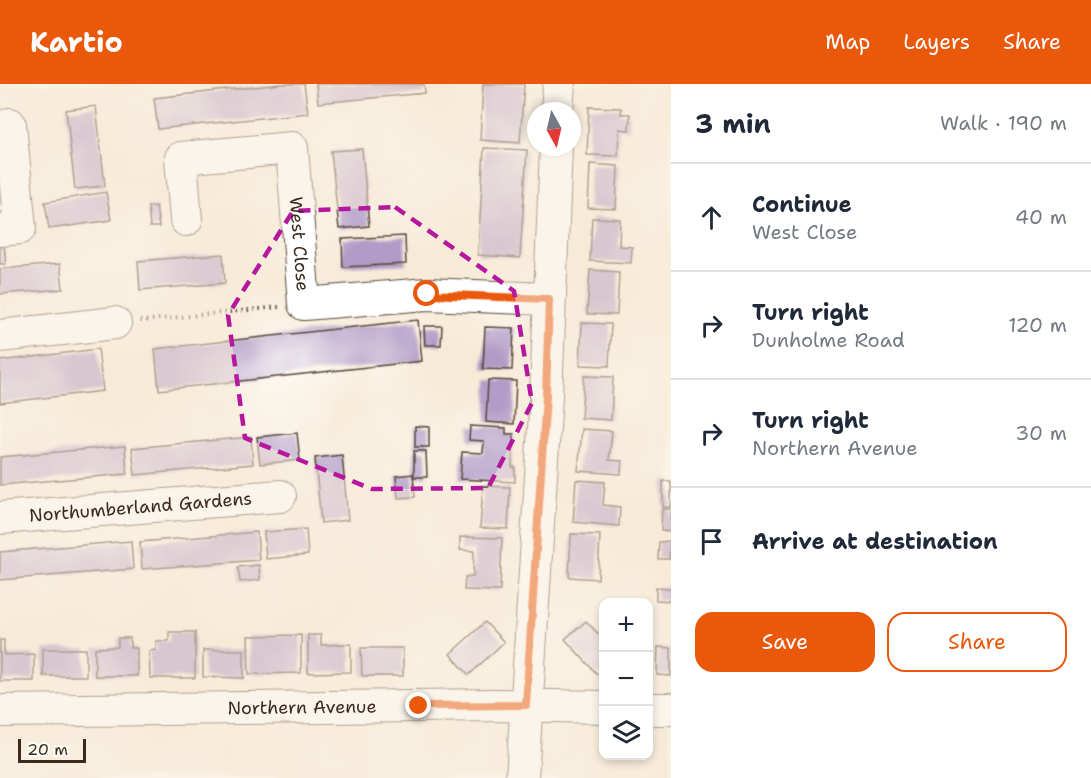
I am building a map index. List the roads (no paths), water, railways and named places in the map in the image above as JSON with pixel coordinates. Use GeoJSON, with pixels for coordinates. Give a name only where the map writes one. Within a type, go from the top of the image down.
{"type":"FeatureCollection","features":[{"type":"Feature","properties":{"kind":"street"},"geometry":{"type":"LineString","coordinates":[[558,102],[559,84]]}},
{"type":"Feature","properties":{"kind":"street"},"geometry":{"type":"LineString","coordinates":[[0,230],[20,228],[10,124]]}},
{"type":"Feature","properties":{"kind":"street","name":"West Close"},"geometry":{"type":"LineString","coordinates":[[186,220],[181,158],[292,148],[304,304],[427,294],[549,299]]}},
{"type":"Feature","properties":{"kind":"street"},"geometry":{"type":"LineString","coordinates":[[522,778],[546,396],[556,156]]}},
{"type":"Feature","properties":{"kind":"street"},"geometry":{"type":"LineString","coordinates":[[0,336],[116,323]]}},
{"type":"Feature","properties":{"kind":"street","name":"Northumberland Gardens"},"geometry":{"type":"LineString","coordinates":[[0,518],[280,496]]}},
{"type":"Feature","properties":{"kind":"street","name":"Northern Avenue"},"geometry":{"type":"LineString","coordinates":[[0,711],[526,705],[599,707]]}},
{"type":"Feature","properties":{"kind":"street"},"geometry":{"type":"LineString","coordinates":[[653,708],[671,709]]}}]}
